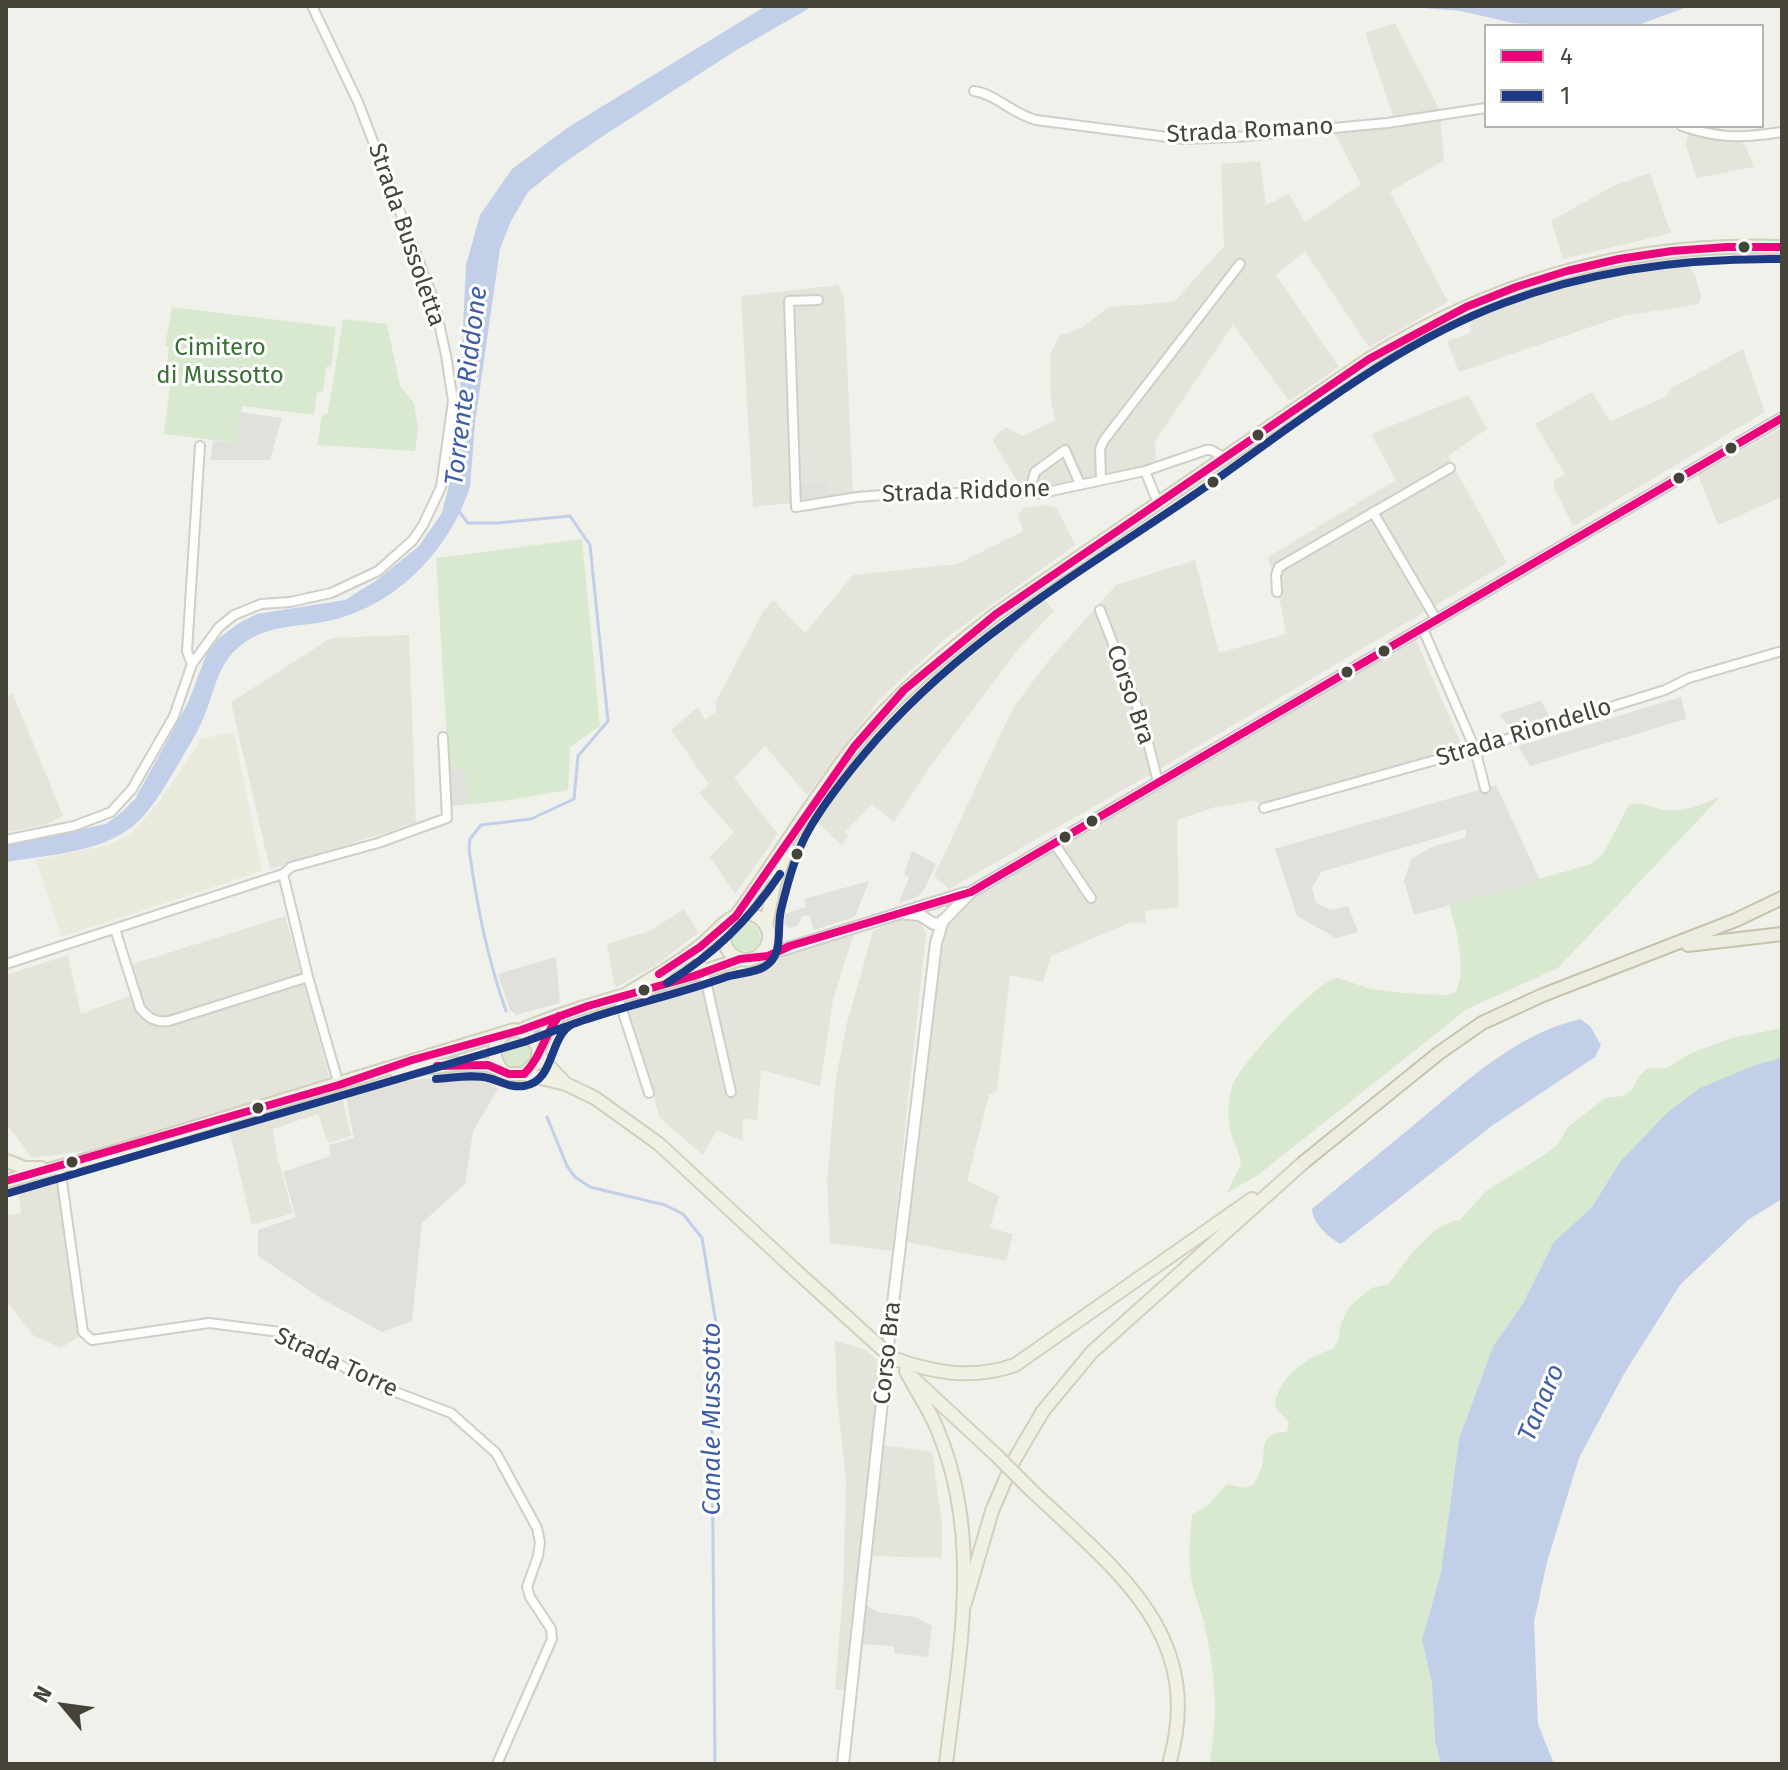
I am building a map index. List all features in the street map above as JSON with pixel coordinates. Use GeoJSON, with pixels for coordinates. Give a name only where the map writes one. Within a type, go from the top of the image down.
{"type":"FeatureCollection","features":[{"type":"Feature","properties":{"kind":"highway"},"geometry":{"type":"LineString","coordinates":[[1304,1162],[1439,1053],[1482,1023],[1543,995],[1736,920],[1782,898]]}},
{"type":"Feature","properties":{"kind":"highway"},"geometry":{"type":"LineString","coordinates":[[1736,920],[1782,906]]}},
{"type":"Feature","properties":{"kind":"highway"},"geometry":{"type":"LineString","coordinates":[[1669,947],[1782,934]]}},
{"type":"Feature","properties":{"kind":"main road"},"geometry":{"type":"LineString","coordinates":[[740,959],[724,945],[723,937],[732,920],[854,747],[904,690],[996,614],[1158,503],[1383,351],[1415,331],[1475,302],[1586,265],[1627,256],[1676,249],[1748,245],[1782,247]]}},
{"type":"Feature","properties":{"kind":"main road"},"geometry":{"type":"LineString","coordinates":[[6,1181],[521,1030],[740,959],[756,958],[766,948],[774,885],[791,838]]}},
{"type":"Feature","properties":{"kind":"main road"},"geometry":{"type":"LineString","coordinates":[[623,995],[700,947],[732,920],[756,916],[767,930]]}},
{"type":"Feature","properties":{"kind":"main road"},"geometry":{"type":"LineString","coordinates":[[524,1074],[534,1067],[547,1031],[559,1016]]}},
{"type":"Feature","properties":{"kind":"main road"},"geometry":{"type":"LineString","coordinates":[[521,1030],[533,1037],[539,1052],[566,1084]]}},
{"type":"Feature","properties":{"kind":"main road"},"geometry":{"type":"LineString","coordinates":[[502,1070],[495,1050],[497,1043],[507,1033]]}},
{"type":"Feature","properties":{"kind":"main road"},"geometry":{"type":"LineString","coordinates":[[379,1072],[459,1064],[488,1065],[509,1074],[524,1074],[566,1084],[595,1098],[659,1144],[892,1358],[906,1367],[1131,1588],[1166,1641],[1178,1683],[1180,1712],[1177,1738],[1169,1764]]}},
{"type":"Feature","properties":{"kind":"main road"},"geometry":{"type":"LineString","coordinates":[[6,1173],[6,1161],[25,1168],[60,1167]]}},
{"type":"Feature","properties":{"kind":"main road"},"geometry":{"type":"LineString","coordinates":[[906,1367],[963,1375],[997,1372],[1015,1365],[1304,1162]]}},
{"type":"Feature","properties":{"kind":"main road"},"geometry":{"type":"LineString","coordinates":[[965,1603],[992,1511],[1013,1462],[1043,1411],[1092,1352],[1304,1162]]}},
{"type":"Feature","properties":{"kind":"main road"},"geometry":{"type":"LineString","coordinates":[[906,1367],[937,1429],[952,1470],[962,1513],[965,1603],[946,1764]]}},
{"type":"Feature","properties":{"kind":"main road"},"geometry":{"type":"LineString","coordinates":[[952,1713],[953,1764]]}},
{"type":"Feature","properties":{"kind":"street","name":"Strada Bussoletta"},"geometry":{"type":"LineString","coordinates":[[6,840],[90,822],[117,807],[132,789],[174,716],[192,664],[212,635],[234,615],[261,604],[290,602],[331,593],[378,571],[413,540],[441,487],[453,401],[434,301],[358,102],[312,6]]}},
{"type":"Feature","properties":{"kind":"street","name":"Strada Romano"},"geometry":{"type":"LineString","coordinates":[[974,91],[984,92],[1018,116],[1183,139],[1387,123],[1484,108]]}},
{"type":"Feature","properties":{"kind":"street"},"geometry":{"type":"LineString","coordinates":[[1688,128],[1740,138],[1782,132]]}},
{"type":"Feature","properties":{"kind":"street"},"geometry":{"type":"LineString","coordinates":[[1101,479],[1100,449],[1104,440],[1240,264]]}},
{"type":"Feature","properties":{"kind":"street","name":"Strada Riddone"},"geometry":{"type":"LineString","coordinates":[[818,300],[789,301],[796,507],[857,497],[910,493],[1029,493],[1145,471],[1206,450],[1225,458]]}},
{"type":"Feature","properties":{"kind":"street","name":"Corso Bra"},"geometry":{"type":"LineString","coordinates":[[756,958],[971,892],[1782,418]]}},
{"type":"Feature","properties":{"kind":"street","name":"Strada Bussoletta"},"geometry":{"type":"LineString","coordinates":[[192,664],[187,651],[200,446]]}},
{"type":"Feature","properties":{"kind":"street"},"geometry":{"type":"LineString","coordinates":[[1029,493],[1035,472],[1065,450],[1080,484]]}},
{"type":"Feature","properties":{"kind":"street"},"geometry":{"type":"LineString","coordinates":[[1277,592],[1279,567],[1450,468]]}},
{"type":"Feature","properties":{"kind":"street"},"geometry":{"type":"LineString","coordinates":[[1145,471],[1158,503]]}},
{"type":"Feature","properties":{"kind":"street"},"geometry":{"type":"LineString","coordinates":[[1373,512],[1436,619]]}},
{"type":"Feature","properties":{"kind":"street","name":"Corso Bra"},"geometry":{"type":"LineString","coordinates":[[1100,610],[1142,719],[1158,782]]}},
{"type":"Feature","properties":{"kind":"street"},"geometry":{"type":"LineString","coordinates":[[1422,627],[1475,749],[1485,788]]}},
{"type":"Feature","properties":{"kind":"street","name":"Strada Riondello"},"geometry":{"type":"LineString","coordinates":[[1264,808],[1475,749],[1665,690],[1689,678],[1782,651]]}},
{"type":"Feature","properties":{"kind":"street"},"geometry":{"type":"LineString","coordinates":[[6,964],[283,874],[291,867],[378,843],[447,818],[443,737]]}},
{"type":"Feature","properties":{"kind":"street"},"geometry":{"type":"LineString","coordinates":[[1054,843],[1091,898]]}},
{"type":"Feature","properties":{"kind":"street"},"geometry":{"type":"LineString","coordinates":[[768,870],[773,875],[774,885]]}},
{"type":"Feature","properties":{"kind":"street"},"geometry":{"type":"LineString","coordinates":[[283,874],[339,1085]]}},
{"type":"Feature","properties":{"kind":"street","name":"Corso Bra"},"geometry":{"type":"LineString","coordinates":[[843,1764],[936,943],[944,919],[971,892]]}},
{"type":"Feature","properties":{"kind":"street"},"geometry":{"type":"LineString","coordinates":[[933,904],[944,908],[944,919],[937,924],[928,920],[925,910],[933,904]]}},
{"type":"Feature","properties":{"kind":"street","name":"Corso Bra"},"geometry":{"type":"LineString","coordinates":[[899,913],[928,920],[936,943]]}},
{"type":"Feature","properties":{"kind":"street"},"geometry":{"type":"LineString","coordinates":[[115,929],[140,1008],[147,1017],[157,1021],[169,1021],[308,977]]}},
{"type":"Feature","properties":{"kind":"street"},"geometry":{"type":"LineString","coordinates":[[767,930],[774,942],[790,946]]}},
{"type":"Feature","properties":{"kind":"street"},"geometry":{"type":"LineString","coordinates":[[700,947],[697,954],[731,1092]]}},
{"type":"Feature","properties":{"kind":"street"},"geometry":{"type":"LineString","coordinates":[[623,995],[649,1093]]}},
{"type":"Feature","properties":{"kind":"street","name":"Strada Torre"},"geometry":{"type":"LineString","coordinates":[[60,1167],[83,1332],[92,1340],[209,1323],[280,1332],[377,1385],[451,1413],[496,1453],[537,1528],[540,1542],[538,1556],[527,1587],[551,1629],[552,1639],[497,1764]]}},
{"type":"Feature","properties":{"kind":"shaded area"},"geometry":{"type":"Polygon","coordinates":[[[1395,23],[1440,111],[1444,160],[1390,192],[1448,302],[1369,347],[1305,251],[1276,275],[1339,367],[1289,401],[1233,324],[1155,441],[1156,465],[1022,489],[993,441],[996,435],[1006,427],[1023,436],[1055,420],[1051,401],[1050,355],[1059,336],[1081,328],[1109,307],[1174,302],[1224,246],[1221,164],[1260,161],[1266,205],[1289,194],[1305,222],[1361,184],[1333,130],[1396,125],[1365,33],[1395,23]]]}},
{"type":"Feature","properties":{"kind":"shaded area"},"geometry":{"type":"Polygon","coordinates":[[[1682,128],[1719,128],[1745,145],[1754,167],[1696,178],[1686,145],[1688,134],[1682,128]]]}},
{"type":"Feature","properties":{"kind":"shaded area"},"geometry":{"type":"Polygon","coordinates":[[[1650,173],[1671,233],[1563,259],[1551,221],[1613,186],[1650,173]]]}},
{"type":"Feature","properties":{"kind":"shaded area"},"geometry":{"type":"Polygon","coordinates":[[[1685,256],[1696,278],[1701,297],[1699,304],[1623,316],[1459,372],[1447,341],[1470,333],[1473,313],[1567,276],[1685,256]]]}},
{"type":"Feature","properties":{"kind":"shaded area"},"geometry":{"type":"Polygon","coordinates":[[[838,285],[844,296],[853,492],[753,507],[741,296],[838,285]]]}},
{"type":"Feature","properties":{"kind":"shaded area"},"geometry":{"type":"Polygon","coordinates":[[[1743,349],[1765,412],[1573,526],[1554,487],[1554,481],[1565,474],[1535,424],[1592,392],[1610,421],[1666,397],[1670,389],[1743,349]]]}},
{"type":"Feature","properties":{"kind":"shaded area"},"geometry":{"type":"Polygon","coordinates":[[[1468,395],[1487,429],[1448,456],[1507,563],[1151,774],[949,889],[934,876],[1013,708],[1049,660],[1116,585],[1195,560],[1219,653],[1286,634],[1268,557],[1396,480],[1371,434],[1468,395]]]}},
{"type":"Feature","properties":{"kind":"shaded area"},"geometry":{"type":"Polygon","coordinates":[[[240,412],[282,418],[270,460],[210,460],[213,441],[236,443],[240,412]]]}},
{"type":"Feature","properties":{"kind":"shaded area"},"geometry":{"type":"Polygon","coordinates":[[[1782,428],[1782,497],[1718,525],[1698,475],[1782,428]]]}},
{"type":"Feature","properties":{"kind":"shaded area"},"geometry":{"type":"Polygon","coordinates":[[[828,482],[830,501],[796,507],[795,483],[828,482]]]}},
{"type":"Feature","properties":{"kind":"shaded area"},"geometry":{"type":"Polygon","coordinates":[[[1056,507],[1075,545],[946,638],[880,699],[807,795],[765,746],[734,778],[778,834],[735,894],[710,857],[734,832],[699,793],[709,784],[671,730],[698,707],[705,720],[717,711],[715,703],[763,612],[773,600],[805,633],[853,575],[957,564],[1023,531],[1018,515],[1024,508],[1056,507]]]}},
{"type":"Feature","properties":{"kind":"shaded area"},"geometry":{"type":"Polygon","coordinates":[[[1041,596],[1054,611],[1020,647],[927,771],[894,822],[872,804],[845,832],[848,837],[842,845],[814,820],[856,761],[934,677],[997,625],[1041,596]]]}},
{"type":"Feature","properties":{"kind":"shaded area"},"geometry":{"type":"Polygon","coordinates":[[[409,635],[416,823],[270,869],[231,702],[331,638],[409,635]]]}},
{"type":"Feature","properties":{"kind":"shaded area"},"geometry":{"type":"Polygon","coordinates":[[[1416,640],[1463,748],[1264,806],[1254,800],[1218,806],[1177,820],[1179,907],[1145,911],[1146,923],[1131,922],[1051,956],[1043,982],[1010,975],[997,1091],[989,1095],[967,1181],[999,1196],[990,1228],[1013,1234],[1006,1261],[905,1242],[940,936],[951,915],[979,890],[1200,760],[1416,640]]]}},
{"type":"Feature","properties":{"kind":"shaded area"},"geometry":{"type":"Polygon","coordinates":[[[13,694],[63,816],[45,825],[6,832],[6,698],[13,694]]]}},
{"type":"Feature","properties":{"kind":"shaded area"},"geometry":{"type":"Polygon","coordinates":[[[1681,697],[1686,719],[1530,766],[1518,746],[1681,697]]]}},
{"type":"Feature","properties":{"kind":"shaded area"},"geometry":{"type":"Polygon","coordinates":[[[1541,701],[1549,716],[1510,729],[1500,714],[1541,701]]]}},
{"type":"Feature","properties":{"kind":"shaded area"},"geometry":{"type":"Polygon","coordinates":[[[234,732],[262,871],[62,937],[36,860],[108,845],[130,835],[160,801],[201,739],[234,732]]]}},
{"type":"Feature","properties":{"kind":"shaded area"},"geometry":{"type":"Polygon","coordinates":[[[465,769],[468,803],[452,804],[449,770],[465,769]]]}},
{"type":"Feature","properties":{"kind":"shaded area"},"geometry":{"type":"Polygon","coordinates":[[[1496,785],[1540,880],[1414,915],[1404,881],[1411,859],[1434,846],[1465,838],[1467,829],[1321,872],[1312,888],[1316,903],[1331,910],[1348,906],[1358,932],[1336,938],[1297,916],[1275,849],[1496,785]]]}},
{"type":"Feature","properties":{"kind":"shaded area"},"geometry":{"type":"Polygon","coordinates":[[[912,851],[936,864],[924,890],[917,897],[899,903],[909,877],[904,874],[912,851]]]}},
{"type":"Feature","properties":{"kind":"shaded area"},"geometry":{"type":"Polygon","coordinates":[[[869,881],[855,917],[814,930],[810,917],[806,915],[802,916],[798,926],[789,928],[784,923],[785,914],[806,907],[804,899],[869,881]]]}},
{"type":"Feature","properties":{"kind":"shaded area"},"geometry":{"type":"Polygon","coordinates":[[[684,909],[698,933],[658,964],[615,988],[607,944],[650,931],[684,909]]]}},
{"type":"Feature","properties":{"kind":"shaded area"},"geometry":{"type":"Polygon","coordinates":[[[285,916],[330,1079],[341,1091],[351,1136],[328,1143],[318,1114],[273,1129],[293,1213],[252,1225],[225,1113],[99,1149],[32,1158],[6,1123],[6,975],[68,955],[81,1014],[140,992],[133,964],[285,916]]]}},
{"type":"Feature","properties":{"kind":"shaded area"},"geometry":{"type":"Polygon","coordinates":[[[903,918],[920,921],[926,933],[892,1251],[830,1243],[827,1181],[836,1078],[847,1023],[873,931],[903,918]]]}},
{"type":"Feature","properties":{"kind":"shaded area"},"geometry":{"type":"Polygon","coordinates":[[[854,933],[833,1000],[820,1086],[761,1070],[757,1120],[743,1119],[743,1141],[717,1130],[703,1155],[660,1118],[626,1006],[854,933]]]}},
{"type":"Feature","properties":{"kind":"shaded area"},"geometry":{"type":"Polygon","coordinates":[[[556,957],[560,1003],[516,1015],[510,1010],[498,974],[556,957]]]}},
{"type":"Feature","properties":{"kind":"shaded area"},"geometry":{"type":"Polygon","coordinates":[[[478,1075],[498,1089],[473,1131],[465,1184],[422,1223],[412,1321],[382,1332],[322,1299],[258,1256],[258,1230],[296,1217],[283,1172],[330,1156],[329,1145],[354,1138],[345,1092],[383,1082],[478,1075]]]}},
{"type":"Feature","properties":{"kind":"shaded area"},"geometry":{"type":"Polygon","coordinates":[[[56,1177],[79,1336],[61,1348],[34,1336],[6,1301],[6,1215],[21,1213],[18,1189],[56,1177]]]}},
{"type":"Feature","properties":{"kind":"shaded area"},"geometry":{"type":"Polygon","coordinates":[[[835,1341],[864,1349],[881,1362],[845,1690],[835,1689],[843,1593],[846,1481],[835,1341]]]}},
{"type":"Feature","properties":{"kind":"shaded area"},"geometry":{"type":"Polygon","coordinates":[[[884,1445],[932,1452],[942,1523],[942,1558],[872,1556],[884,1445]]]}},
{"type":"Feature","properties":{"kind":"shaded area"},"geometry":{"type":"Polygon","coordinates":[[[864,1604],[878,1612],[915,1617],[932,1626],[928,1657],[894,1653],[894,1646],[860,1644],[864,1604]]]}},
{"type":"Feature","properties":{"kind":"green space","name":"Cimitero di Mussotto"},"geometry":{"type":"Polygon","coordinates":[[[172,307],[336,327],[331,367],[326,367],[323,391],[317,393],[314,415],[242,406],[236,443],[164,434],[171,376],[166,373],[169,347],[165,346],[172,307]]]}},
{"type":"Feature","properties":{"kind":"green space"},"geometry":{"type":"Polygon","coordinates":[[[343,319],[387,324],[400,386],[414,403],[418,428],[415,451],[317,445],[322,416],[328,413],[343,319]]]}},
{"type":"Feature","properties":{"kind":"green space"},"geometry":{"type":"Polygon","coordinates":[[[582,539],[600,726],[570,747],[568,790],[451,806],[436,558],[582,539]]]}},
{"type":"Feature","properties":{"kind":"green space"},"geometry":{"type":"Polygon","coordinates":[[[1721,796],[1558,968],[1467,1009],[1258,1175],[1227,1193],[1241,1164],[1229,1125],[1232,1087],[1248,1061],[1313,993],[1337,978],[1371,989],[1444,995],[1455,993],[1461,962],[1449,905],[1591,864],[1603,854],[1629,805],[1681,810],[1721,796]]]}},
{"type":"Feature","properties":{"kind":"green space"},"geometry":{"type":"Polygon","coordinates":[[[746,923],[756,927],[760,937],[756,947],[746,951],[736,947],[732,937],[736,927],[746,923]]]}},
{"type":"Feature","properties":{"kind":"green space"},"geometry":{"type":"Polygon","coordinates":[[[1782,1028],[1782,1058],[1758,1064],[1620,1162],[1592,1207],[1553,1243],[1522,1305],[1493,1346],[1459,1439],[1441,1572],[1422,1640],[1432,1684],[1435,1741],[1441,1764],[1209,1764],[1214,1729],[1213,1676],[1203,1618],[1191,1577],[1192,1515],[1208,1505],[1227,1484],[1246,1488],[1254,1484],[1266,1441],[1272,1435],[1287,1432],[1289,1422],[1275,1407],[1287,1378],[1304,1363],[1333,1349],[1350,1306],[1371,1288],[1389,1284],[1412,1253],[1434,1231],[1460,1220],[1486,1191],[1558,1144],[1568,1127],[1605,1098],[1623,1096],[1631,1091],[1648,1068],[1667,1068],[1691,1053],[1732,1038],[1782,1028]]]}},
{"type":"Feature","properties":{"kind":"green space"},"geometry":{"type":"Polygon","coordinates":[[[517,1039],[527,1043],[531,1053],[527,1063],[517,1067],[507,1063],[503,1053],[507,1043],[517,1039]]]}},
{"type":"Feature","properties":{"kind":"water","name":"Torrente Riddone"},"geometry":{"type":"Polygon","coordinates":[[[766,6],[813,6],[735,51],[606,134],[528,192],[511,221],[500,249],[475,423],[470,487],[461,510],[435,552],[399,588],[356,613],[262,633],[240,646],[222,669],[202,721],[176,768],[151,806],[133,826],[120,835],[89,847],[6,862],[6,845],[106,824],[135,799],[188,703],[207,653],[219,638],[257,614],[345,600],[377,580],[419,546],[442,513],[451,477],[459,412],[466,265],[480,215],[512,169],[567,128],[766,6]]]}},
{"type":"Feature","properties":{"kind":"water"},"geometry":{"type":"Polygon","coordinates":[[[1399,6],[1690,6],[1641,24],[1513,23],[1461,11],[1399,6]]]}},
{"type":"Feature","properties":{"kind":"water"},"geometry":{"type":"Polygon","coordinates":[[[1580,1019],[1590,1026],[1601,1045],[1595,1057],[1493,1125],[1341,1244],[1318,1225],[1312,1209],[1476,1074],[1535,1035],[1580,1019]]]}},
{"type":"Feature","properties":{"kind":"water","name":"Tanaro"},"geometry":{"type":"Polygon","coordinates":[[[1782,1058],[1782,1199],[1749,1219],[1680,1285],[1624,1374],[1579,1458],[1547,1562],[1534,1622],[1538,1724],[1554,1764],[1441,1764],[1435,1741],[1432,1684],[1422,1640],[1441,1572],[1459,1439],[1493,1346],[1522,1305],[1553,1243],[1592,1207],[1620,1162],[1668,1112],[1700,1088],[1758,1064],[1782,1058]]]}},
{"type":"Feature","properties":{"kind":"waterway","name":"Canale Mussotto"},"geometry":{"type":"LineString","coordinates":[[458,510],[468,523],[570,516],[590,545],[608,721],[578,756],[574,799],[531,819],[481,825],[470,839],[483,931],[506,1011]]}},
{"type":"Feature","properties":{"kind":"waterway","name":"Canale Mussotto"},"geometry":{"type":"LineString","coordinates":[[547,1117],[567,1166],[575,1177],[590,1187],[665,1205],[683,1214],[702,1238],[717,1329],[712,1430],[715,1764]]}},
{"type":"Feature","properties":{"kind":"transit line","name":"4"},"geometry":{"type":"LineString","coordinates":[[659,974],[700,947],[736,916],[854,747],[904,690],[996,614],[1369,359],[1466,307],[1567,271],[1672,251],[1782,247]]}},
{"type":"Feature","properties":{"kind":"transit line","name":"1"},"geometry":{"type":"LineString","coordinates":[[9,1193],[524,1042],[608,1013],[764,967],[775,956],[781,910],[802,843],[848,773],[901,713],[941,676],[982,641],[1069,578],[1349,386],[1463,320],[1538,291],[1606,274],[1711,261],[1782,259]]}},
{"type":"Feature","properties":{"kind":"transit line","name":"4"},"geometry":{"type":"LineString","coordinates":[[6,1181],[339,1085],[412,1060],[694,976],[740,959],[768,956],[790,946],[971,892],[1782,418]]}},
{"type":"Feature","properties":{"kind":"transit line","name":"1"},"geometry":{"type":"LineString","coordinates":[[667,983],[730,935],[780,874]]}},
{"type":"Feature","properties":{"kind":"transit line","name":"4"},"geometry":{"type":"LineString","coordinates":[[437,1066],[488,1065],[509,1074],[524,1074],[535,1061],[559,1016]]}},
{"type":"Feature","properties":{"kind":"transit line","name":"1"},"geometry":{"type":"LineString","coordinates":[[436,1079],[482,1077],[519,1086],[534,1082],[542,1076],[559,1038],[573,1024]]}}]}
